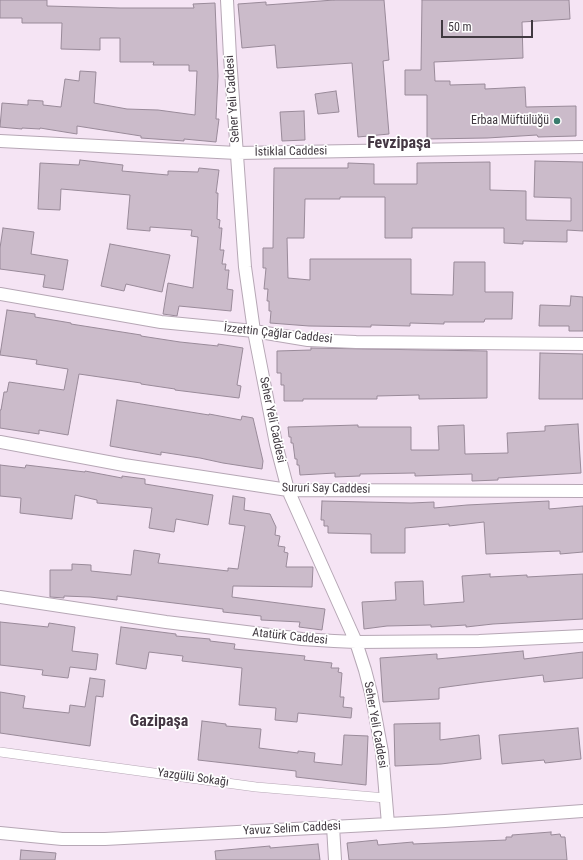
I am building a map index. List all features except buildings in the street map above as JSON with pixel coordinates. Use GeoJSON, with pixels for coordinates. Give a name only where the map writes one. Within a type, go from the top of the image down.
{"type":"FeatureCollection","features":[{"type":"Feature","properties":{"kind":"street","name":"Seher Yeli Caddesi"},"geometry":{"type":"LineString","coordinates":[[227,0],[245,267],[254,331],[276,444],[288,490],[356,642],[365,670],[382,752],[388,824]]}},
{"type":"Feature","properties":{"kind":"street","name":"İstiklal Caddesi"},"geometry":{"type":"LineString","coordinates":[[0,141],[237,153],[583,147]]}},
{"type":"Feature","properties":{"kind":"street","name":"İzzettin Çağlar Caddesi"},"geometry":{"type":"LineString","coordinates":[[0,294],[161,322],[254,331],[315,340],[583,344]]}},
{"type":"Feature","properties":{"kind":"street","name":"Sururi Say Caddesi"},"geometry":{"type":"LineString","coordinates":[[0,442],[124,465],[288,490],[583,491]]}},
{"type":"Feature","properties":{"kind":"street","name":"Atatürk Caddesi"},"geometry":{"type":"LineString","coordinates":[[0,597],[166,622],[302,639],[356,642],[479,641],[583,636]]}},
{"type":"Feature","properties":{"kind":"street","name":"Yazgülü Sokağı"},"geometry":{"type":"LineString","coordinates":[[0,752],[256,787],[386,798]]}},
{"type":"Feature","properties":{"kind":"street","name":"Yavuz Selim Caddesi"},"geometry":{"type":"LineString","coordinates":[[0,833],[62,838],[105,839],[388,824],[583,811]]}},
{"type":"Feature","properties":{"kind":"street"},"geometry":{"type":"LineString","coordinates":[[334,826],[335,860]]}},
{"type":"Feature","properties":{"kind":"place","name":"Erbaa Müftülüğü"},"geometry":{"type":"Point","coordinates":[557,121]}},
{"type":"Feature","properties":{"kind":"district","name":"Fevzipaşa"},"geometry":{"type":"Point","coordinates":[399,144]}},
{"type":"Feature","properties":{"kind":"district","name":"Gazipaşa"},"geometry":{"type":"Point","coordinates":[159,722]}}]}
